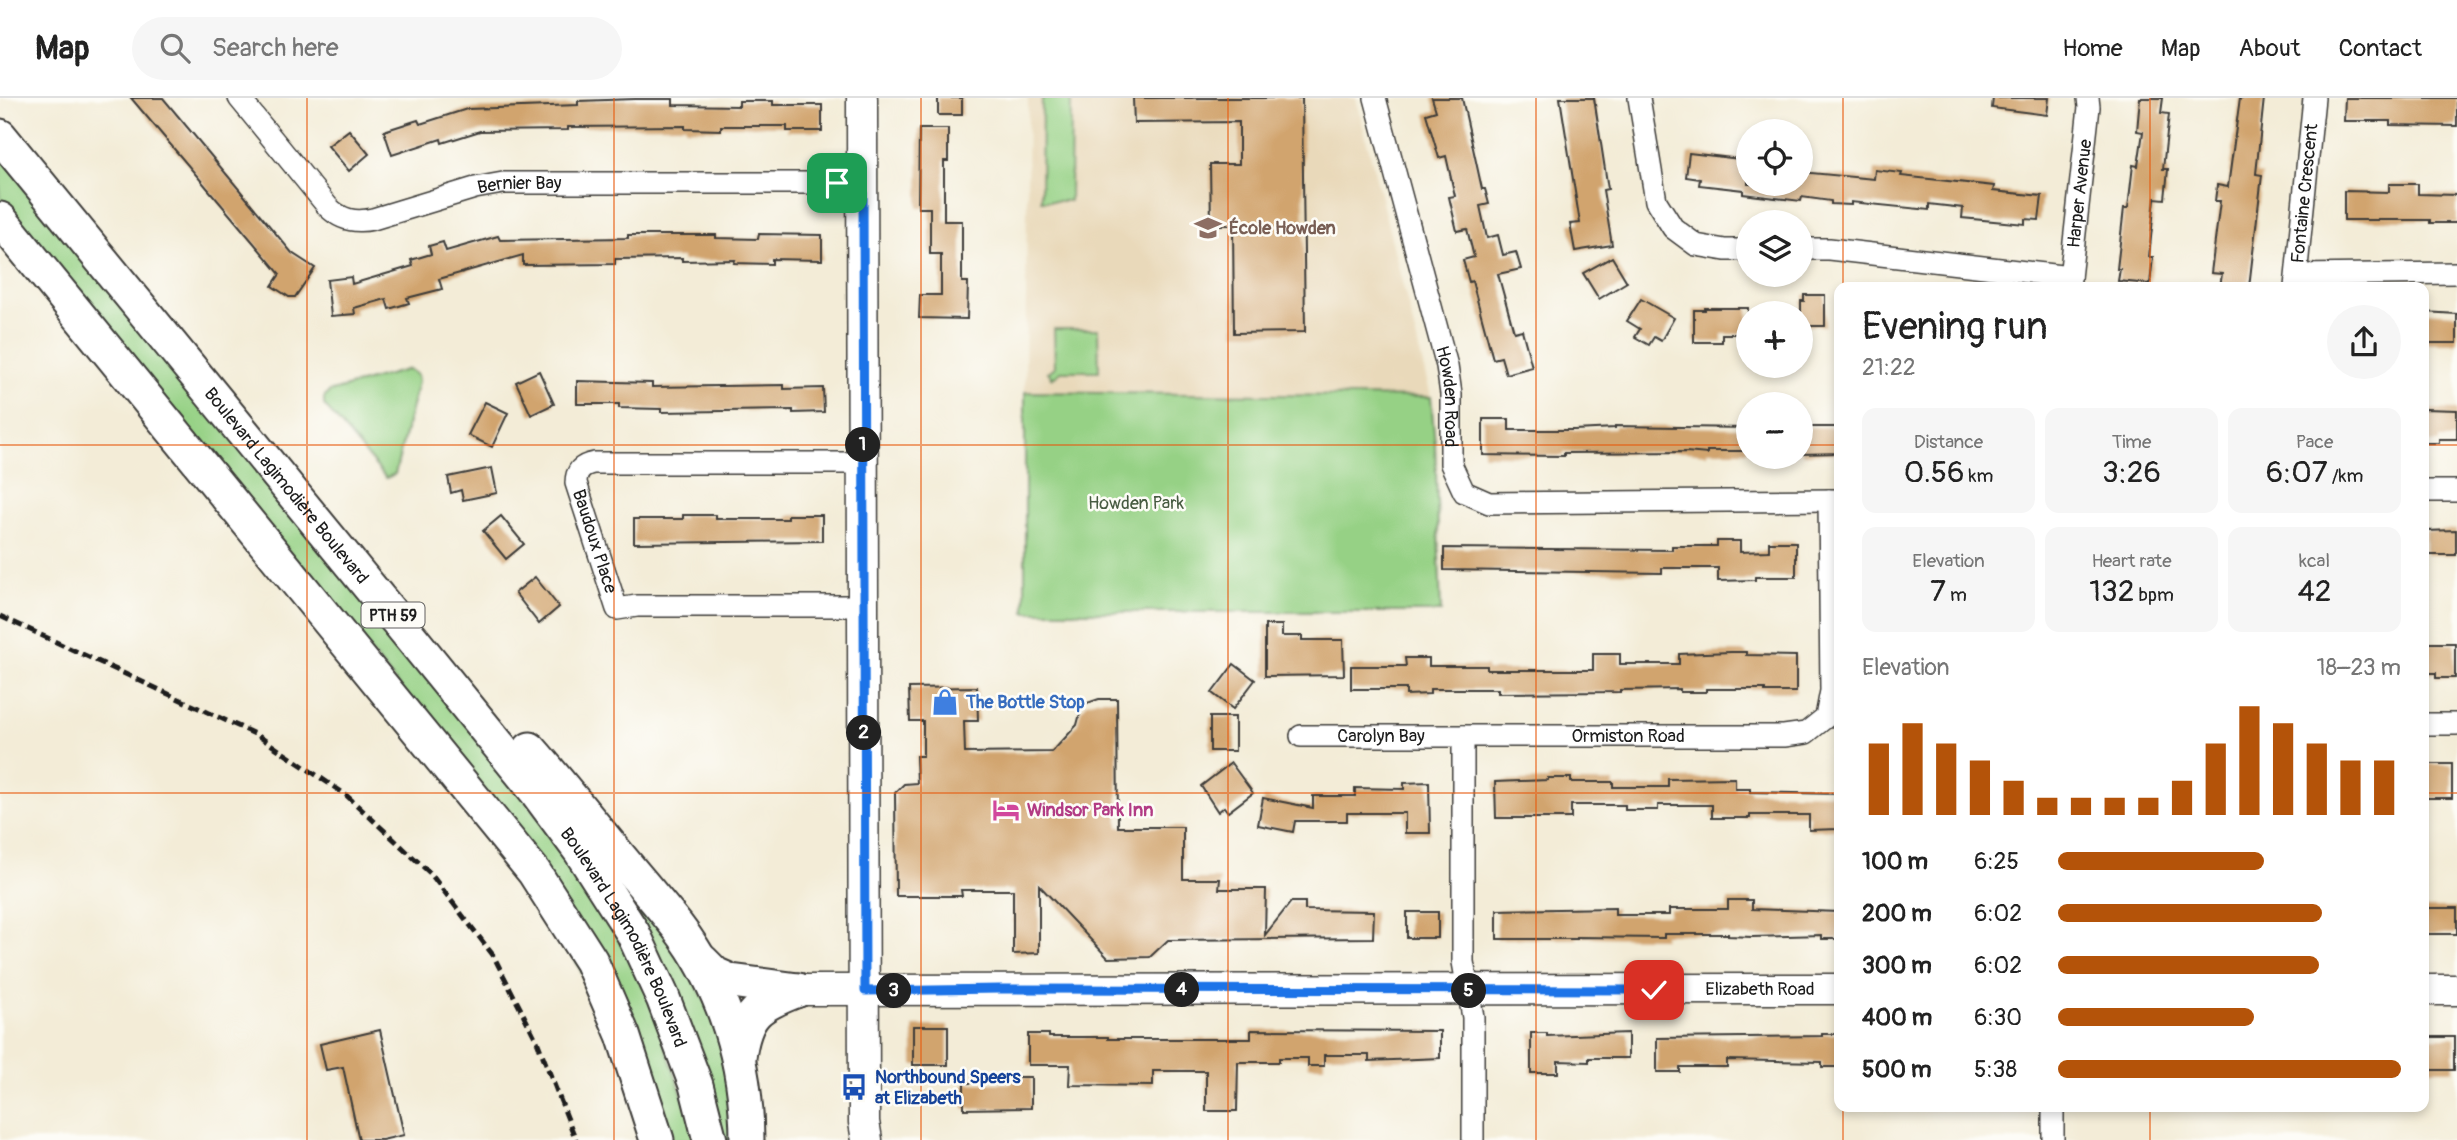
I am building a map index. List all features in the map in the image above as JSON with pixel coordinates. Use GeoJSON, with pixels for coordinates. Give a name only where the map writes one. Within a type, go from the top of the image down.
{"type":"FeatureCollection","features":[{"type":"Feature","properties":{"kind":"main road","name":"Boulevard Lagimodière Boulevard"},"geometry":{"type":"LineString","coordinates":[[0,136],[413,640],[581,852],[633,933],[663,998],[696,1084],[710,1140]]}},
{"type":"Feature","properties":{"kind":"main road","name":"PTH 59"},"geometry":{"type":"LineString","coordinates":[[0,219],[534,872],[591,961],[623,1035],[657,1140]]}},
{"type":"Feature","properties":{"kind":"main road"},"geometry":{"type":"LineString","coordinates":[[413,640],[474,686],[533,752],[678,927],[718,994],[739,1057],[746,1101],[747,1140]]}},
{"type":"Feature","properties":{"kind":"main road"},"geometry":{"type":"LineString","coordinates":[[698,957],[723,979],[798,990]]}},
{"type":"Feature","properties":{"kind":"main road"},"geometry":{"type":"LineString","coordinates":[[739,1057],[742,1037],[751,1015],[776,998],[798,990]]}},
{"type":"Feature","properties":{"kind":"street","name":"Bernier Bay"},"geometry":{"type":"LineString","coordinates":[[239,98],[328,207],[339,217],[356,221],[373,219],[475,188],[503,183],[863,183]]}},
{"type":"Feature","properties":{"kind":"street"},"geometry":{"type":"LineString","coordinates":[[862,98],[864,1122],[867,1140]]}},
{"type":"Feature","properties":{"kind":"street","name":"Howden Road"},"geometry":{"type":"LineString","coordinates":[[1375,98],[1447,366],[1451,394],[1451,464],[1464,492],[1489,503],[1834,500]]}},
{"type":"Feature","properties":{"kind":"street"},"geometry":{"type":"LineString","coordinates":[[1639,98],[1656,201],[1673,228],[1696,244],[1736,250]]}},
{"type":"Feature","properties":{"kind":"street","name":"Harper Avenue"},"geometry":{"type":"LineString","coordinates":[[2070,282],[2088,98]]}},
{"type":"Feature","properties":{"kind":"street","name":"Fontaine Crescent"},"geometry":{"type":"LineString","coordinates":[[2296,281],[2314,98]]}},
{"type":"Feature","properties":{"kind":"street"},"geometry":{"type":"LineString","coordinates":[[1813,249],[2070,282]]}},
{"type":"Feature","properties":{"kind":"street"},"geometry":{"type":"LineString","coordinates":[[2296,281],[2457,273]]}},
{"type":"Feature","properties":{"kind":"street","name":"Baudoux Place"},"geometry":{"type":"LineString","coordinates":[[863,463],[594,463],[578,471],[576,483],[617,608],[864,606]]}},
{"type":"Feature","properties":{"kind":"street"},"geometry":{"type":"LineString","coordinates":[[2429,491],[2457,491]]}},
{"type":"Feature","properties":{"kind":"street","name":"Ormiston Road"},"geometry":{"type":"LineString","coordinates":[[1463,736],[1784,736],[1806,733],[1826,717],[1831,691],[1834,500]]}},
{"type":"Feature","properties":{"kind":"street"},"geometry":{"type":"LineString","coordinates":[[2429,724],[2457,724]]}},
{"type":"Feature","properties":{"kind":"street","name":"Carolyn Bay"},"geometry":{"type":"LineString","coordinates":[[1301,736],[1463,736]]}},
{"type":"Feature","properties":{"kind":"street"},"geometry":{"type":"LineString","coordinates":[[1463,736],[1463,962],[1473,1017],[1473,1140]]}},
{"type":"Feature","properties":{"kind":"street","name":"Elizabeth Road"},"geometry":{"type":"LineString","coordinates":[[798,990],[1834,989]]}},
{"type":"Feature","properties":{"kind":"street"},"geometry":{"type":"LineString","coordinates":[[2429,990],[2457,990]]}},
{"type":"Feature","properties":{"kind":"street"},"geometry":{"type":"LineString","coordinates":[[2053,1112],[2053,1140]]}},
{"type":"Feature","properties":{"kind":"shaded area","name":"École Howden"},"geometry":{"type":"Polygon","coordinates":[[[1028,98],[1356,98],[1431,397],[1025,392],[1028,98]]]}},
{"type":"Feature","properties":{"kind":"green space"},"geometry":{"type":"Polygon","coordinates":[[[1042,98],[1071,98],[1070,201],[1041,201],[1042,98]]]}},
{"type":"Feature","properties":{"kind":"green space"},"geometry":{"type":"Polygon","coordinates":[[[0,154],[511,779],[602,907],[647,993],[698,1140],[668,1140],[494,802],[0,201],[0,154]]]}},
{"type":"Feature","properties":{"kind":"green space"},"geometry":{"type":"Polygon","coordinates":[[[1054,329],[1098,329],[1099,371],[1061,371],[1053,378],[1048,372],[1055,367],[1054,329]]]}},
{"type":"Feature","properties":{"kind":"green space"},"geometry":{"type":"Polygon","coordinates":[[[409,369],[417,375],[418,382],[395,474],[386,478],[324,405],[324,398],[329,392],[409,369]]]}},
{"type":"Feature","properties":{"kind":"green space","name":"Howden Park"},"geometry":{"type":"Polygon","coordinates":[[[1025,392],[1431,397],[1441,612],[1025,612],[1025,392]]]}},
{"type":"Feature","properties":{"kind":"green space"},"geometry":{"type":"Polygon","coordinates":[[[522,751],[658,915],[719,1026],[737,1140],[723,1140],[522,751]]]}},
{"type":"Feature","properties":{"kind":"building"},"geometry":{"type":"Polygon","coordinates":[[[131,98],[163,98],[292,253],[315,268],[295,297],[289,297],[272,286],[280,274],[131,98]]]}},
{"type":"Feature","properties":{"kind":"building"},"geometry":{"type":"Polygon","coordinates":[[[938,98],[962,98],[962,115],[938,115],[938,98]]]}},
{"type":"Feature","properties":{"kind":"building"},"geometry":{"type":"Polygon","coordinates":[[[1133,98],[1302,98],[1305,332],[1234,333],[1233,225],[1211,225],[1210,164],[1239,164],[1239,122],[1134,123],[1133,98]]]}},
{"type":"Feature","properties":{"kind":"building"},"geometry":{"type":"Polygon","coordinates":[[[1432,98],[1462,98],[1482,189],[1485,189],[1489,204],[1480,206],[1487,238],[1498,235],[1503,255],[1516,252],[1521,269],[1498,274],[1514,332],[1522,330],[1532,367],[1506,374],[1501,357],[1493,359],[1472,281],[1469,282],[1463,260],[1474,257],[1467,229],[1457,231],[1449,197],[1455,196],[1446,156],[1439,158],[1426,114],[1436,111],[1432,98]]]}},
{"type":"Feature","properties":{"kind":"building"},"geometry":{"type":"Polygon","coordinates":[[[1560,98],[1594,98],[1608,189],[1603,190],[1612,245],[1575,251],[1570,224],[1580,223],[1560,98]]]}},
{"type":"Feature","properties":{"kind":"building"},"geometry":{"type":"Polygon","coordinates":[[[1993,98],[2049,98],[2047,115],[1992,108],[1993,98]]]}},
{"type":"Feature","properties":{"kind":"building"},"geometry":{"type":"Polygon","coordinates":[[[2140,98],[2163,98],[2161,113],[2169,114],[2163,169],[2168,169],[2165,199],[2155,198],[2149,257],[2153,257],[2150,282],[2118,281],[2124,208],[2128,208],[2133,165],[2138,166],[2143,132],[2137,131],[2140,98]]]}},
{"type":"Feature","properties":{"kind":"building"},"geometry":{"type":"Polygon","coordinates":[[[2240,98],[2264,98],[2256,174],[2262,175],[2250,282],[2221,282],[2222,274],[2211,273],[2220,201],[2215,201],[2217,185],[2228,187],[2240,98]]]}},
{"type":"Feature","properties":{"kind":"building"},"geometry":{"type":"Polygon","coordinates":[[[2345,98],[2457,98],[2457,126],[2344,121],[2345,98]]]}},
{"type":"Feature","properties":{"kind":"building"},"geometry":{"type":"Polygon","coordinates":[[[673,99],[673,105],[739,106],[739,101],[773,101],[773,105],[822,105],[822,131],[787,131],[787,126],[721,126],[721,130],[685,129],[685,126],[480,131],[442,143],[441,139],[392,155],[384,131],[418,120],[420,124],[467,109],[578,105],[578,101],[673,99]]]}},
{"type":"Feature","properties":{"kind":"building"},"geometry":{"type":"Polygon","coordinates":[[[919,129],[948,129],[948,161],[944,161],[944,221],[962,221],[962,282],[968,282],[967,319],[919,318],[920,295],[941,295],[941,254],[930,254],[930,208],[918,208],[919,129]]]}},
{"type":"Feature","properties":{"kind":"building"},"geometry":{"type":"Polygon","coordinates":[[[349,130],[369,154],[349,171],[328,146],[349,130]]]}},
{"type":"Feature","properties":{"kind":"building"},"geometry":{"type":"Polygon","coordinates":[[[1689,153],[1736,159],[1736,189],[1699,185],[1700,179],[1686,177],[1689,153]]]}},
{"type":"Feature","properties":{"kind":"building"},"geometry":{"type":"Polygon","coordinates":[[[1875,170],[1902,173],[1901,176],[1994,186],[1993,191],[2042,196],[2039,220],[2025,219],[2025,224],[1962,218],[1963,208],[1929,204],[1929,210],[1851,202],[1851,205],[1831,204],[1831,201],[1802,197],[1801,201],[1760,196],[1813,196],[1813,173],[1874,179],[1875,170]]]}},
{"type":"Feature","properties":{"kind":"building"},"geometry":{"type":"Polygon","coordinates":[[[2389,184],[2418,184],[2418,194],[2457,195],[2457,223],[2430,223],[2430,220],[2344,220],[2344,191],[2389,192],[2389,184]]]}},
{"type":"Feature","properties":{"kind":"building"},"geometry":{"type":"Polygon","coordinates":[[[759,234],[822,235],[822,260],[772,259],[772,264],[734,263],[735,260],[682,261],[682,258],[615,259],[615,264],[523,265],[523,255],[439,279],[442,289],[407,298],[409,303],[389,309],[386,299],[354,308],[355,314],[331,316],[327,280],[351,277],[352,284],[413,266],[411,260],[431,254],[429,246],[443,242],[446,251],[498,236],[500,240],[628,238],[628,235],[716,235],[716,238],[758,239],[759,234]]]}},
{"type":"Feature","properties":{"kind":"building"},"geometry":{"type":"Polygon","coordinates":[[[1612,257],[1627,282],[1599,299],[1583,273],[1612,257]]]}},
{"type":"Feature","properties":{"kind":"building"},"geometry":{"type":"Polygon","coordinates":[[[1804,295],[1825,295],[1825,326],[1813,326],[1813,301],[1804,301],[1804,295]]]}},
{"type":"Feature","properties":{"kind":"building"},"geometry":{"type":"Polygon","coordinates":[[[1641,299],[1674,318],[1661,341],[1654,337],[1649,345],[1635,337],[1640,329],[1627,321],[1641,299]]]}},
{"type":"Feature","properties":{"kind":"building"},"geometry":{"type":"Polygon","coordinates":[[[1736,308],[1736,334],[1722,334],[1722,342],[1694,342],[1694,310],[1736,308]]]}},
{"type":"Feature","properties":{"kind":"building"},"geometry":{"type":"Polygon","coordinates":[[[2429,312],[2457,314],[2457,343],[2429,343],[2429,312]]]}},
{"type":"Feature","properties":{"kind":"building"},"geometry":{"type":"Polygon","coordinates":[[[539,371],[554,404],[531,415],[516,382],[539,371]]]}},
{"type":"Feature","properties":{"kind":"building"},"geometry":{"type":"Polygon","coordinates":[[[577,381],[652,383],[652,387],[784,385],[784,389],[823,388],[824,412],[661,412],[661,409],[619,408],[619,404],[577,404],[577,381]]]}},
{"type":"Feature","properties":{"kind":"building"},"geometry":{"type":"Polygon","coordinates":[[[485,402],[508,413],[492,447],[468,435],[485,402]]]}},
{"type":"Feature","properties":{"kind":"building"},"geometry":{"type":"Polygon","coordinates":[[[2429,409],[2457,410],[2457,439],[2439,439],[2439,443],[2429,443],[2429,409]]]}},
{"type":"Feature","properties":{"kind":"building"},"geometry":{"type":"Polygon","coordinates":[[[1483,419],[1509,419],[1509,430],[1574,430],[1615,426],[1736,428],[1736,451],[1707,451],[1707,454],[1483,455],[1483,419]]]}},
{"type":"Feature","properties":{"kind":"building"},"geometry":{"type":"Polygon","coordinates":[[[1813,427],[1834,427],[1834,453],[1813,454],[1813,427]]]}},
{"type":"Feature","properties":{"kind":"building"},"geometry":{"type":"Polygon","coordinates":[[[492,468],[497,493],[463,500],[461,490],[451,493],[448,477],[492,468]]]}},
{"type":"Feature","properties":{"kind":"building"},"geometry":{"type":"Polygon","coordinates":[[[683,515],[716,515],[716,519],[788,519],[788,515],[822,515],[822,541],[634,543],[634,519],[683,519],[683,515]]]}},
{"type":"Feature","properties":{"kind":"building"},"geometry":{"type":"Polygon","coordinates":[[[501,516],[524,544],[506,559],[483,531],[501,516]]]}},
{"type":"Feature","properties":{"kind":"building"},"geometry":{"type":"Polygon","coordinates":[[[2456,530],[2456,555],[2429,555],[2429,531],[2456,530]]]}},
{"type":"Feature","properties":{"kind":"building"},"geometry":{"type":"Polygon","coordinates":[[[1717,541],[1740,541],[1740,552],[1769,551],[1769,542],[1796,542],[1796,577],[1718,581],[1718,568],[1662,568],[1662,573],[1444,570],[1444,548],[1672,550],[1672,546],[1717,546],[1717,541]]]}},
{"type":"Feature","properties":{"kind":"building"},"geometry":{"type":"Polygon","coordinates":[[[535,577],[559,607],[539,624],[515,593],[535,577]]]}},
{"type":"Feature","properties":{"kind":"building"},"geometry":{"type":"Polygon","coordinates":[[[1265,625],[1282,625],[1282,636],[1302,636],[1302,640],[1343,640],[1344,675],[1265,676],[1265,625]]]}},
{"type":"Feature","properties":{"kind":"building"},"geometry":{"type":"Polygon","coordinates":[[[2429,643],[2455,643],[2455,678],[2436,678],[2436,673],[2429,673],[2429,643]]]}},
{"type":"Feature","properties":{"kind":"building"},"geometry":{"type":"Polygon","coordinates":[[[1746,652],[1746,655],[1796,656],[1796,692],[1706,689],[1706,692],[1680,692],[1680,689],[1498,693],[1498,689],[1430,689],[1430,694],[1406,695],[1406,689],[1351,689],[1351,666],[1406,666],[1405,658],[1429,658],[1429,666],[1487,666],[1487,670],[1593,670],[1593,654],[1620,654],[1620,664],[1679,664],[1679,654],[1746,652]]]}},
{"type":"Feature","properties":{"kind":"building"},"geometry":{"type":"Polygon","coordinates":[[[1234,664],[1255,680],[1233,709],[1212,693],[1234,664]]]}},
{"type":"Feature","properties":{"kind":"building","name":"Windsor Park Inn"},"geometry":{"type":"Polygon","coordinates":[[[977,687],[978,721],[964,721],[965,753],[1052,752],[1077,725],[1081,710],[1087,703],[1099,699],[1117,699],[1118,827],[1183,827],[1183,879],[1220,879],[1219,889],[1266,889],[1265,935],[1291,902],[1305,902],[1305,910],[1374,911],[1373,938],[1168,940],[1150,957],[1108,958],[1039,885],[1039,953],[1013,954],[1013,890],[961,890],[962,896],[896,896],[895,793],[904,784],[917,783],[916,756],[923,756],[923,721],[910,721],[909,688],[977,687]]]}},
{"type":"Feature","properties":{"kind":"building"},"geometry":{"type":"Polygon","coordinates":[[[1210,717],[1235,717],[1235,751],[1210,751],[1210,717]]]}},
{"type":"Feature","properties":{"kind":"building"},"geometry":{"type":"Polygon","coordinates":[[[1231,763],[1253,793],[1228,812],[1224,807],[1218,812],[1201,786],[1231,763]]]}},
{"type":"Feature","properties":{"kind":"building"},"geometry":{"type":"Polygon","coordinates":[[[2429,764],[2452,764],[2452,798],[2429,798],[2429,764]]]}},
{"type":"Feature","properties":{"kind":"building"},"geometry":{"type":"Polygon","coordinates":[[[1571,778],[1571,782],[1613,782],[1613,787],[1668,787],[1668,779],[1735,778],[1735,789],[1750,789],[1750,792],[1834,794],[1834,829],[1809,830],[1809,815],[1712,818],[1712,805],[1658,805],[1658,810],[1625,810],[1625,805],[1571,805],[1571,818],[1496,818],[1495,782],[1571,778]]]}},
{"type":"Feature","properties":{"kind":"building"},"geometry":{"type":"Polygon","coordinates":[[[1429,782],[1430,833],[1405,833],[1405,813],[1347,813],[1347,821],[1295,821],[1293,832],[1258,825],[1263,798],[1313,808],[1313,796],[1355,796],[1355,788],[1404,789],[1404,783],[1429,782]]]}},
{"type":"Feature","properties":{"kind":"building"},"geometry":{"type":"Polygon","coordinates":[[[1728,900],[1752,900],[1752,909],[1834,912],[1834,939],[1821,939],[1821,935],[1752,937],[1728,934],[1664,934],[1664,938],[1497,939],[1497,910],[1615,908],[1615,915],[1669,915],[1669,909],[1728,909],[1728,900]]]}},
{"type":"Feature","properties":{"kind":"building"},"geometry":{"type":"Polygon","coordinates":[[[2429,908],[2457,908],[2457,934],[2429,934],[2429,908]]]}},
{"type":"Feature","properties":{"kind":"building"},"geometry":{"type":"Polygon","coordinates":[[[1407,912],[1438,912],[1438,938],[1407,938],[1407,912]]]}},
{"type":"Feature","properties":{"kind":"building"},"geometry":{"type":"Polygon","coordinates":[[[913,1026],[948,1026],[948,1065],[913,1065],[913,1026]]]}},
{"type":"Feature","properties":{"kind":"building"},"geometry":{"type":"Polygon","coordinates":[[[380,1030],[404,1135],[382,1140],[359,1140],[343,1067],[326,1070],[320,1044],[380,1030]]]}},
{"type":"Feature","properties":{"kind":"building"},"geometry":{"type":"Polygon","coordinates":[[[1251,1030],[1440,1031],[1440,1058],[1369,1061],[1369,1055],[1324,1055],[1324,1066],[1308,1066],[1308,1058],[1279,1058],[1279,1062],[1238,1062],[1237,1111],[1206,1111],[1206,1071],[1153,1071],[1153,1086],[1069,1085],[1070,1065],[1028,1065],[1028,1034],[1108,1039],[1251,1039],[1251,1030]]]}},
{"type":"Feature","properties":{"kind":"building"},"geometry":{"type":"Polygon","coordinates":[[[1531,1033],[1547,1033],[1547,1036],[1628,1033],[1628,1058],[1589,1058],[1589,1062],[1558,1061],[1558,1073],[1531,1073],[1531,1033]]]}},
{"type":"Feature","properties":{"kind":"building"},"geometry":{"type":"Polygon","coordinates":[[[1834,1034],[1834,1067],[1822,1067],[1822,1062],[1727,1060],[1727,1067],[1680,1067],[1680,1072],[1657,1072],[1657,1038],[1834,1034]]]}},
{"type":"Feature","properties":{"kind":"building"},"geometry":{"type":"Polygon","coordinates":[[[2430,1037],[2454,1037],[2454,1070],[2430,1070],[2430,1037]]]}},
{"type":"Feature","properties":{"kind":"building"},"geometry":{"type":"Polygon","coordinates":[[[1013,1077],[1031,1077],[1031,1108],[964,1109],[964,1083],[1013,1083],[1013,1077]]]}},
{"type":"Feature","properties":{"kind":"railway"},"geometry":{"type":"LineString","coordinates":[[0,616],[257,735],[346,795],[430,873],[493,955],[537,1041],[576,1140]]}},
{"type":"Feature","properties":{"kind":"place","name":"École Howden"},"geometry":{"type":"Point","coordinates":[1208,228]}},
{"type":"Feature","properties":{"kind":"place","name":"The Bottle Stop"},"geometry":{"type":"Point","coordinates":[945,702]}},
{"type":"Feature","properties":{"kind":"place","name":"Windsor Park Inn"},"geometry":{"type":"Point","coordinates":[1006,810]}},
{"type":"Feature","properties":{"kind":"place","name":"Northbound Speers at Elizabeth"},"geometry":{"type":"Point","coordinates":[854,1087]}},
{"type":"Feature","properties":{"kind":"route"},"geometry":{"type":"LineString","coordinates":[[837,183],[863,183],[865,991],[1654,990]]}}]}
